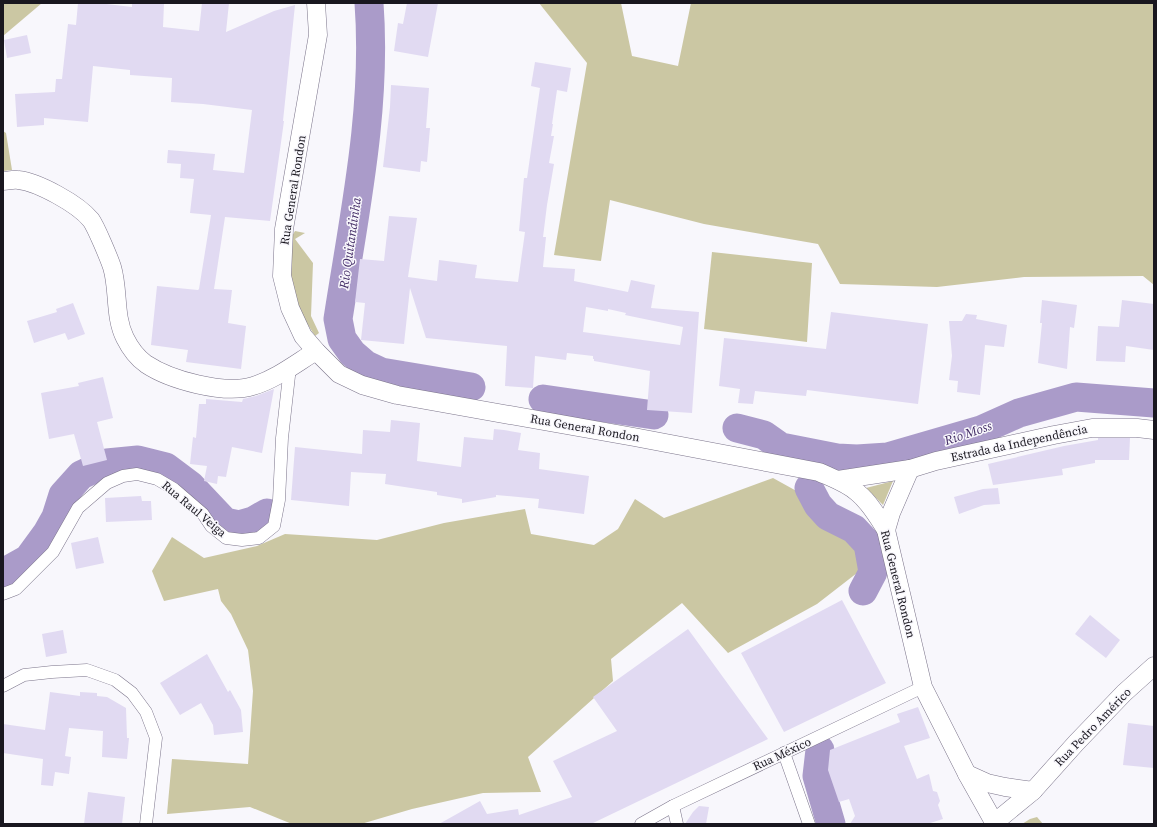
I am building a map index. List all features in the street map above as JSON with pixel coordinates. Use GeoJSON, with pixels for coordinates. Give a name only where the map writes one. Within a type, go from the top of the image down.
{"type":"FeatureCollection","features":[{"type":"Feature","properties":{"kind":"main road","name":"Rua General Rondon"},"geometry":{"type":"LineString","coordinates":[[316,3],[318,35],[284,229],[282,276],[290,308],[303,336],[339,374],[362,385],[397,395],[634,437],[819,472],[838,480],[858,492],[872,508],[886,530],[923,687],[967,774],[994,823]]}},
{"type":"Feature","properties":{"kind":"main road"},"geometry":{"type":"LineString","coordinates":[[3,182],[18,180],[40,186],[70,202],[91,220],[112,267],[119,320],[125,336],[134,353],[145,363],[162,372],[201,386],[225,390],[251,387],[271,380],[316,351]]}},
{"type":"Feature","properties":{"kind":"main road","name":"Estrada da Independência"},"geometry":{"type":"LineString","coordinates":[[838,480],[910,469],[944,459],[1054,434],[1092,428],[1137,428],[1154,430]]}},
{"type":"Feature","properties":{"kind":"main road"},"geometry":{"type":"LineString","coordinates":[[886,530],[891,513],[910,469]]}},
{"type":"Feature","properties":{"kind":"main road","name":"Rua Pedro Américo"},"geometry":{"type":"LineString","coordinates":[[994,823],[1034,791],[1076,743],[1124,693],[1154,666]]}},
{"type":"Feature","properties":{"kind":"main road"},"geometry":{"type":"LineString","coordinates":[[967,774],[987,783],[1005,788],[1034,791]]}},
{"type":"Feature","properties":{"kind":"street","name":"Rua Raul Veiga"},"geometry":{"type":"LineString","coordinates":[[3,594],[16,588],[53,552],[78,508],[107,483],[123,476],[137,474],[157,479],[174,489],[203,514],[211,526],[226,538],[242,540],[259,538],[274,526],[279,500],[282,438],[290,367]]}},
{"type":"Feature","properties":{"kind":"street"},"geometry":{"type":"LineString","coordinates":[[3,686],[24,675],[87,670],[115,680],[132,693],[146,712],[156,738],[146,824]]}},
{"type":"Feature","properties":{"kind":"street","name":"Rua México"},"geometry":{"type":"LineString","coordinates":[[641,824],[673,806],[923,687]]}},
{"type":"Feature","properties":{"kind":"street"},"geometry":{"type":"LineString","coordinates":[[784,753],[809,824]]}},
{"type":"Feature","properties":{"kind":"street"},"geometry":{"type":"LineString","coordinates":[[673,806],[677,824]]}},
{"type":"Feature","properties":{"kind":"shaded area"},"geometry":{"type":"Polygon","coordinates":[[[3,3],[42,3],[3,36],[3,3]]]}},
{"type":"Feature","properties":{"kind":"shaded area"},"geometry":{"type":"Polygon","coordinates":[[[539,3],[621,3],[632,56],[678,66],[691,3],[1154,3],[1154,285],[1143,276],[1024,277],[937,287],[840,284],[818,244],[704,224],[610,200],[601,261],[554,255],[587,63],[539,3]]]}},
{"type":"Feature","properties":{"kind":"shaded area"},"geometry":{"type":"Polygon","coordinates":[[[3,131],[6,133],[12,170],[3,171],[3,131]]]}},
{"type":"Feature","properties":{"kind":"shaded area"},"geometry":{"type":"Polygon","coordinates":[[[295,231],[305,233],[295,239],[313,263],[311,316],[319,333],[315,336],[303,317],[289,274],[291,238],[295,231]]]}},
{"type":"Feature","properties":{"kind":"shaded area"},"geometry":{"type":"Polygon","coordinates":[[[712,252],[812,263],[807,342],[704,329],[712,252]]]}},
{"type":"Feature","properties":{"kind":"shaded area"},"geometry":{"type":"Polygon","coordinates":[[[773,478],[829,509],[866,566],[817,604],[728,653],[682,603],[611,659],[613,681],[528,757],[541,792],[483,793],[412,809],[361,824],[292,824],[250,807],[167,814],[172,759],[248,764],[253,691],[248,650],[231,614],[221,601],[218,589],[164,601],[152,571],[172,537],[204,558],[257,546],[285,534],[377,540],[444,523],[525,509],[531,534],[594,545],[618,529],[635,499],[664,518],[773,478]]]}},
{"type":"Feature","properties":{"kind":"shaded area"},"geometry":{"type":"Polygon","coordinates":[[[893,481],[883,505],[866,488],[893,481]]]}},
{"type":"Feature","properties":{"kind":"shaded area"},"geometry":{"type":"Polygon","coordinates":[[[1037,817],[1043,824],[1022,824],[1030,819],[1037,817]]]}},
{"type":"Feature","properties":{"kind":"building"},"geometry":{"type":"Polygon","coordinates":[[[78,3],[98,3],[132,7],[132,3],[164,4],[163,27],[199,31],[202,3],[229,3],[226,32],[274,11],[295,5],[284,121],[270,221],[225,217],[214,289],[232,290],[228,323],[246,326],[241,369],[186,362],[188,350],[151,345],[157,286],[199,289],[211,215],[190,213],[194,179],[180,178],[181,164],[167,163],[168,150],[215,154],[213,170],[244,173],[252,110],[171,102],[172,78],[130,75],[130,70],[93,66],[88,122],[44,118],[44,125],[17,127],[15,94],[55,92],[56,79],[62,79],[68,24],[76,25],[78,3]]]}},
{"type":"Feature","properties":{"kind":"building"},"geometry":{"type":"Polygon","coordinates":[[[407,3],[438,3],[428,57],[394,51],[398,23],[403,24],[407,3]]]}},
{"type":"Feature","properties":{"kind":"building"},"geometry":{"type":"Polygon","coordinates":[[[27,35],[31,53],[7,58],[4,40],[27,35]]]}},
{"type":"Feature","properties":{"kind":"building"},"geometry":{"type":"Polygon","coordinates":[[[535,62],[571,68],[567,92],[557,90],[552,124],[551,136],[554,136],[549,163],[554,164],[543,237],[546,237],[543,267],[575,269],[574,281],[628,292],[631,280],[655,285],[651,308],[699,312],[692,413],[647,410],[650,371],[594,361],[593,356],[567,353],[566,360],[535,356],[533,388],[505,386],[507,346],[426,338],[410,288],[404,344],[361,340],[365,303],[355,302],[360,259],[384,261],[389,216],[417,218],[408,277],[437,281],[439,260],[477,265],[475,278],[518,282],[525,232],[519,231],[524,178],[527,178],[540,88],[531,86],[535,62]],[[586,307],[583,332],[680,345],[683,327],[625,315],[626,313],[608,309],[608,311],[586,307]]]}},
{"type":"Feature","properties":{"kind":"building"},"geometry":{"type":"Polygon","coordinates":[[[391,85],[429,88],[426,128],[430,128],[427,162],[421,161],[420,172],[383,167],[391,85]]]}},
{"type":"Feature","properties":{"kind":"building"},"geometry":{"type":"Polygon","coordinates":[[[1042,300],[1077,305],[1074,328],[1070,327],[1067,369],[1038,363],[1042,323],[1040,323],[1042,300]]]}},
{"type":"Feature","properties":{"kind":"building"},"geometry":{"type":"Polygon","coordinates":[[[1122,300],[1154,304],[1154,350],[1126,346],[1125,362],[1096,361],[1098,326],[1119,327],[1122,300]]]}},
{"type":"Feature","properties":{"kind":"building"},"geometry":{"type":"Polygon","coordinates":[[[73,303],[85,334],[68,340],[65,333],[34,343],[27,321],[57,312],[56,309],[73,303]]]}},
{"type":"Feature","properties":{"kind":"building"},"geometry":{"type":"Polygon","coordinates":[[[831,312],[928,324],[918,404],[807,390],[806,396],[755,391],[753,404],[738,403],[740,389],[719,386],[724,338],[826,349],[831,312]]]}},
{"type":"Feature","properties":{"kind":"building"},"geometry":{"type":"Polygon","coordinates":[[[966,314],[977,315],[976,319],[1007,325],[1004,347],[985,345],[980,395],[957,392],[958,381],[949,380],[952,356],[949,321],[962,321],[966,314]]]}},
{"type":"Feature","properties":{"kind":"building"},"geometry":{"type":"Polygon","coordinates":[[[103,377],[113,418],[97,422],[107,460],[83,466],[74,434],[49,439],[41,393],[79,386],[78,383],[103,377]]]}},
{"type":"Feature","properties":{"kind":"building"},"geometry":{"type":"Polygon","coordinates":[[[274,389],[262,453],[232,447],[226,477],[218,476],[217,484],[204,481],[207,466],[190,464],[193,437],[196,438],[199,404],[206,404],[206,399],[242,402],[243,399],[274,389]]]}},
{"type":"Feature","properties":{"kind":"building"},"geometry":{"type":"Polygon","coordinates":[[[391,420],[420,423],[417,461],[461,467],[464,437],[493,440],[494,429],[521,433],[518,450],[540,453],[539,469],[589,476],[584,514],[538,508],[539,499],[496,495],[496,497],[462,503],[462,499],[437,495],[437,492],[385,484],[386,474],[351,472],[349,506],[291,500],[295,447],[362,454],[363,430],[390,432],[391,420]]]}},
{"type":"Feature","properties":{"kind":"building"},"geometry":{"type":"Polygon","coordinates":[[[1098,438],[1130,438],[1129,460],[1095,460],[1095,463],[1062,469],[1063,475],[993,485],[988,464],[1064,446],[1098,440],[1098,438]]]}},
{"type":"Feature","properties":{"kind":"building"},"geometry":{"type":"Polygon","coordinates":[[[998,488],[1000,504],[984,505],[959,514],[954,497],[983,489],[998,488]]]}},
{"type":"Feature","properties":{"kind":"building"},"geometry":{"type":"Polygon","coordinates":[[[141,496],[142,501],[151,501],[152,520],[106,522],[105,498],[141,496]]]}},
{"type":"Feature","properties":{"kind":"building"},"geometry":{"type":"Polygon","coordinates":[[[98,537],[104,563],[76,569],[71,543],[98,537]]]}},
{"type":"Feature","properties":{"kind":"building"},"geometry":{"type":"Polygon","coordinates":[[[842,600],[886,683],[784,732],[741,653],[842,600]]]}},
{"type":"Feature","properties":{"kind":"building"},"geometry":{"type":"Polygon","coordinates":[[[1090,615],[1120,640],[1106,658],[1075,634],[1090,615]]]}},
{"type":"Feature","properties":{"kind":"building"},"geometry":{"type":"Polygon","coordinates":[[[688,629],[768,739],[591,824],[439,824],[480,801],[487,814],[518,809],[519,815],[572,797],[553,761],[617,731],[593,697],[688,629]]]}},
{"type":"Feature","properties":{"kind":"building"},"geometry":{"type":"Polygon","coordinates":[[[63,630],[67,653],[46,657],[42,634],[63,630]]]}},
{"type":"Feature","properties":{"kind":"building"},"geometry":{"type":"Polygon","coordinates":[[[207,654],[228,692],[230,690],[241,710],[243,732],[214,735],[213,725],[201,703],[180,715],[160,683],[207,654]]]}},
{"type":"Feature","properties":{"kind":"building"},"geometry":{"type":"Polygon","coordinates":[[[50,692],[80,696],[80,692],[97,693],[97,696],[107,697],[126,708],[127,738],[129,738],[127,759],[102,757],[103,731],[69,728],[65,756],[71,757],[69,774],[55,772],[53,786],[41,785],[43,759],[3,753],[3,724],[45,730],[50,692]]]}},
{"type":"Feature","properties":{"kind":"building"},"geometry":{"type":"Polygon","coordinates":[[[918,707],[930,738],[904,746],[917,779],[929,774],[933,791],[937,792],[940,801],[938,805],[943,819],[927,824],[850,824],[855,816],[849,799],[839,802],[828,770],[830,750],[900,722],[897,714],[918,707]]]}},
{"type":"Feature","properties":{"kind":"building"},"geometry":{"type":"Polygon","coordinates":[[[1128,723],[1154,726],[1154,768],[1123,765],[1128,723]]]}},
{"type":"Feature","properties":{"kind":"building"},"geometry":{"type":"Polygon","coordinates":[[[88,792],[125,797],[122,824],[84,824],[88,792]]]}},
{"type":"Feature","properties":{"kind":"building"},"geometry":{"type":"Polygon","coordinates":[[[699,806],[709,807],[706,824],[685,824],[693,812],[699,806]]]}},
{"type":"Feature","properties":{"kind":"waterway","name":"Rio Quitandinha"},"geometry":{"type":"LineString","coordinates":[[369,3],[371,43],[367,122],[357,201],[338,319],[342,339],[352,353],[366,365],[381,372],[471,387]]}},
{"type":"Feature","properties":{"kind":"waterway","name":"Rio Moss"},"geometry":{"type":"LineString","coordinates":[[737,428],[764,435],[781,447],[837,458],[857,459],[888,457],[981,430],[1019,413],[1076,397],[1154,403]]}},
{"type":"Feature","properties":{"kind":"waterway","name":"Rio Quitandinha"},"geometry":{"type":"LineString","coordinates":[[543,399],[654,415]]}},
{"type":"Feature","properties":{"kind":"waterway"},"geometry":{"type":"LineString","coordinates":[[3,573],[28,559],[47,533],[56,517],[63,495],[81,475],[107,463],[138,460],[166,467],[190,485],[225,522],[239,525],[253,521],[267,513]]}},
{"type":"Feature","properties":{"kind":"waterway","name":"Rio Quitandinha"},"geometry":{"type":"LineString","coordinates":[[809,488],[818,505],[828,516],[854,529],[868,544],[873,572],[863,591]]}},
{"type":"Feature","properties":{"kind":"waterway","name":"Rio Quitandinha"},"geometry":{"type":"LineString","coordinates":[[820,750],[817,776],[831,824]]}}]}
